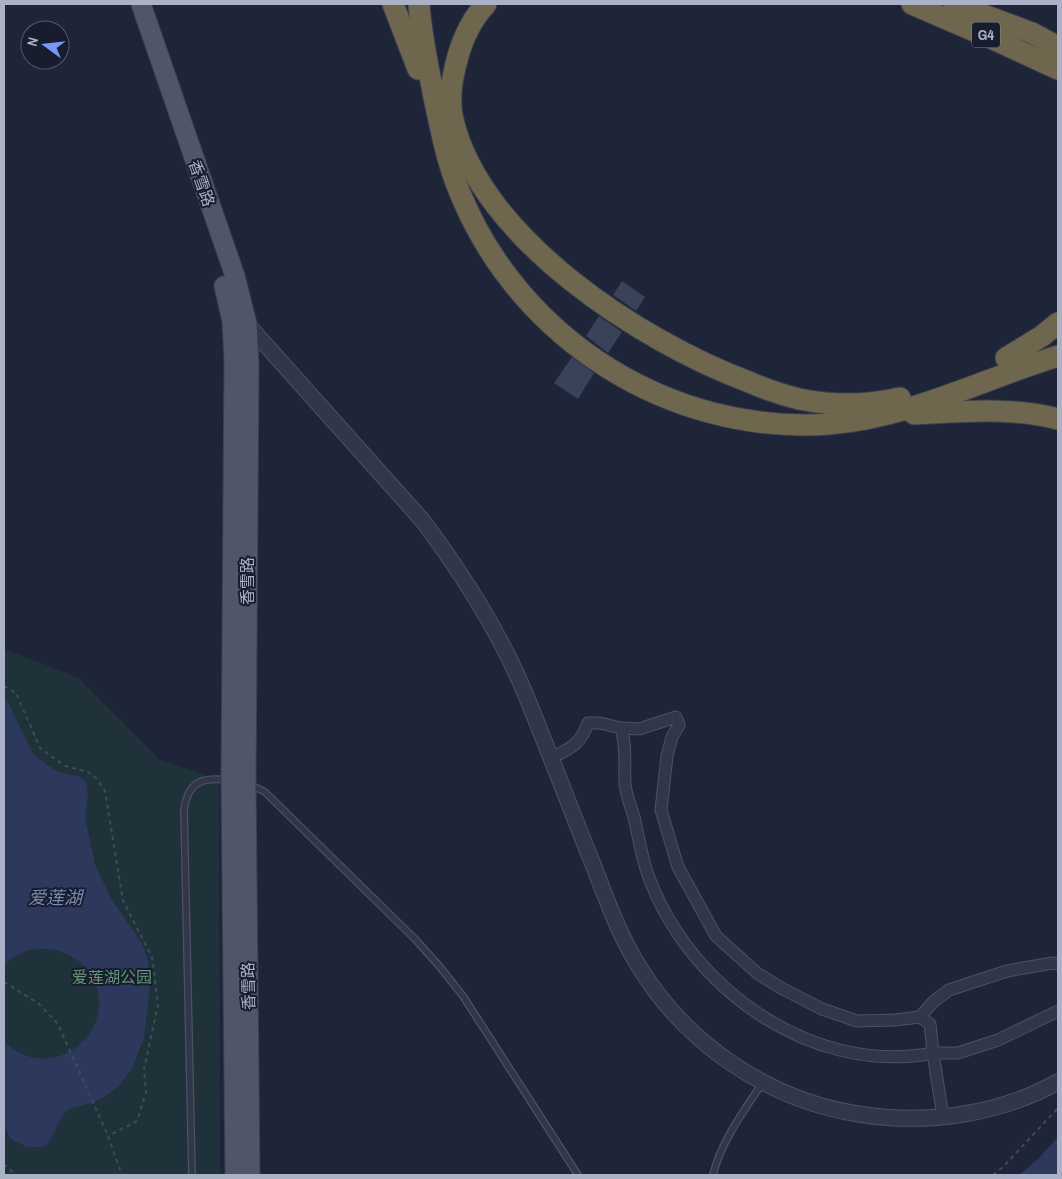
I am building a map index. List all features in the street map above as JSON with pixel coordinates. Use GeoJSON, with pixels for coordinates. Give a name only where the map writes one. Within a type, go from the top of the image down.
{"type":"FeatureCollection","features":[{"type":"Feature","properties":{"kind":"highway"},"geometry":{"type":"LineString","coordinates":[[393,4],[446,122],[493,201],[516,228],[556,267],[599,302],[648,334],[703,363],[732,376],[798,399],[832,404],[862,404],[899,398],[942,385],[1006,358],[1058,343]]}},
{"type":"Feature","properties":{"kind":"highway"},"geometry":{"type":"LineString","coordinates":[[419,4],[423,45],[446,122]]}},
{"type":"Feature","properties":{"kind":"highway"},"geometry":{"type":"LineString","coordinates":[[430,4],[446,122]]}},
{"type":"Feature","properties":{"kind":"highway"},"geometry":{"type":"LineString","coordinates":[[486,4],[467,32],[456,60],[446,122],[445,147],[460,193],[480,236],[506,276],[537,312],[572,344],[620,376],[657,395],[729,417],[778,424],[804,425],[854,422],[878,417],[945,396],[1058,356]]}},
{"type":"Feature","properties":{"kind":"highway","name":"G4"},"geometry":{"type":"LineString","coordinates":[[912,4],[1058,69]]}},
{"type":"Feature","properties":{"kind":"highway","name":"G4"},"geometry":{"type":"LineString","coordinates":[[954,4],[1032,33],[1058,47]]}},
{"type":"Feature","properties":{"kind":"highway"},"geometry":{"type":"LineString","coordinates":[[984,4],[1032,33]]}},
{"type":"Feature","properties":{"kind":"highway"},"geometry":{"type":"LineString","coordinates":[[1006,358],[1030,344],[1058,323]]}},
{"type":"Feature","properties":{"kind":"highway"},"geometry":{"type":"LineString","coordinates":[[878,417],[989,411],[1026,413],[1058,419]]}},
{"type":"Feature","properties":{"kind":"main road","name":"香雪路"},"geometry":{"type":"LineString","coordinates":[[127,4],[239,322]]}},
{"type":"Feature","properties":{"kind":"main road","name":"香雪路"},"geometry":{"type":"LineString","coordinates":[[141,4],[235,276],[239,322],[234,360],[238,782],[235,1175]]}},
{"type":"Feature","properties":{"kind":"main road","name":"香雪路"},"geometry":{"type":"LineString","coordinates":[[238,782],[250,1175]]}},
{"type":"Feature","properties":{"kind":"street"},"geometry":{"type":"LineString","coordinates":[[239,322],[422,521],[442,546],[476,599],[499,638],[526,696],[612,913],[638,965],[663,1000],[692,1032],[726,1060],[763,1082],[805,1100],[850,1113],[896,1118],[943,1117],[973,1112],[1011,1102],[1058,1082]]}},
{"type":"Feature","properties":{"kind":"street"},"geometry":{"type":"LineString","coordinates":[[551,758],[573,748],[583,737],[588,723],[639,729],[676,717],[679,725],[672,736],[667,756],[661,810],[678,867],[716,936],[757,973],[822,1009],[857,1021],[920,1017],[930,1024],[943,1117]]}},
{"type":"Feature","properties":{"kind":"street"},"geometry":{"type":"LineString","coordinates":[[621,728],[624,739],[625,786],[647,871],[672,926],[698,961],[716,980],[756,1012],[796,1034],[826,1046],[847,1052],[912,1058],[958,1052],[998,1040],[1058,1012]]}},
{"type":"Feature","properties":{"kind":"street"},"geometry":{"type":"LineString","coordinates":[[920,1017],[933,1002],[949,990],[1007,971],[1052,963],[1058,964]]}},
{"type":"Feature","properties":{"kind":"lane"},"geometry":{"type":"LineString","coordinates":[[192,1175],[184,810],[190,789],[198,782],[219,779],[238,782],[265,792],[440,966],[463,996],[578,1175]]}},
{"type":"Feature","properties":{"kind":"lane"},"geometry":{"type":"LineString","coordinates":[[713,1175],[730,1132],[763,1082]]}},
{"type":"Feature","properties":{"kind":"path"},"geometry":{"type":"LineString","coordinates":[[4,686],[16,693],[40,748],[66,766],[88,772],[97,779],[105,791],[123,900],[152,957],[158,1005],[144,1068],[146,1093],[136,1121],[108,1136]]}},
{"type":"Feature","properties":{"kind":"path"},"geometry":{"type":"LineString","coordinates":[[4,982],[38,1003],[58,1024],[95,1105],[122,1175]]}},
{"type":"Feature","properties":{"kind":"path"},"geometry":{"type":"LineString","coordinates":[[993,1175],[1003,1167],[1058,1108]]}},
{"type":"Feature","properties":{"kind":"path"},"geometry":{"type":"LineString","coordinates":[[4,1164],[16,1175]]}},
{"type":"Feature","properties":{"kind":"green space","name":"爱莲湖公园"},"geometry":{"type":"Polygon","coordinates":[[[4,649],[79,678],[160,760],[219,779],[220,1175],[4,1175],[4,649]]]}},
{"type":"Feature","properties":{"kind":"water","name":"爱莲湖"},"geometry":{"type":"Polygon","coordinates":[[[4,697],[32,752],[56,771],[80,777],[86,782],[88,794],[85,818],[95,864],[110,897],[142,944],[148,960],[150,988],[144,1037],[133,1067],[119,1086],[107,1095],[95,1102],[68,1109],[61,1118],[49,1142],[42,1147],[27,1147],[10,1138],[4,1123],[4,1041],[14,1050],[26,1056],[45,1059],[65,1054],[76,1048],[92,1029],[97,1018],[99,1006],[98,993],[94,980],[88,970],[70,955],[59,951],[37,949],[26,951],[15,956],[4,966],[4,697]]]}},
{"type":"Feature","properties":{"kind":"water"},"geometry":{"type":"Polygon","coordinates":[[[1058,1137],[1058,1175],[1019,1175],[1038,1159],[1058,1137]]]}},
{"type":"Feature","properties":{"kind":"building"},"geometry":{"type":"Polygon","coordinates":[[[622,281],[645,297],[636,311],[613,295],[622,281]]]}},
{"type":"Feature","properties":{"kind":"building"},"geometry":{"type":"Polygon","coordinates":[[[599,316],[622,332],[608,353],[586,336],[599,316]]]}},
{"type":"Feature","properties":{"kind":"building"},"geometry":{"type":"Polygon","coordinates":[[[572,357],[594,373],[578,399],[554,383],[572,357]]]}}]}
